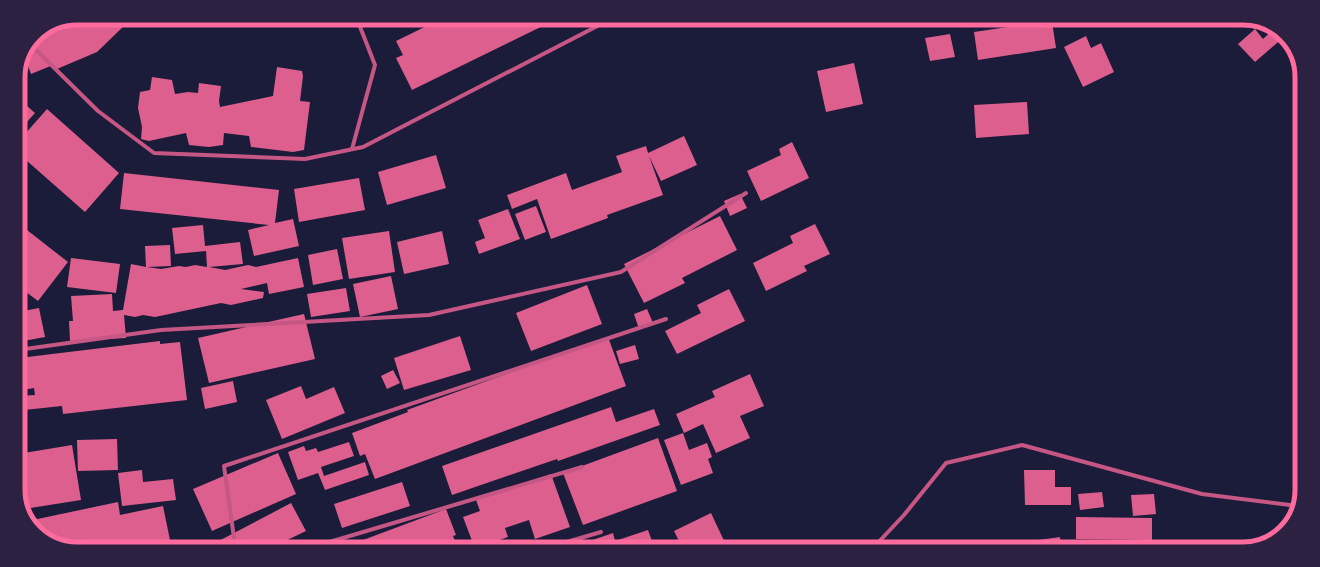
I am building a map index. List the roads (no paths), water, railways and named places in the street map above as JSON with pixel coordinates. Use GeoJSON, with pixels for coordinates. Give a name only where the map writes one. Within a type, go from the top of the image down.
{"type":"FeatureCollection","features":[{"type":"Feature","properties":{"kind":"street"},"geometry":{"type":"LineString","coordinates":[[352,149],[375,65],[359,25]]}},
{"type":"Feature","properties":{"kind":"street"},"geometry":{"type":"LineString","coordinates":[[34,48],[98,111],[154,153],[305,159],[363,146],[599,25]]}},
{"type":"Feature","properties":{"kind":"street"},"geometry":{"type":"LineString","coordinates":[[25,349],[161,330],[429,315],[621,272],[746,193]]}},
{"type":"Feature","properties":{"kind":"street"},"geometry":{"type":"LineString","coordinates":[[235,542],[224,466],[666,319]]}},
{"type":"Feature","properties":{"kind":"street"},"geometry":{"type":"LineString","coordinates":[[878,542],[904,515],[946,463],[1022,445],[1202,494],[1292,505]]}},
{"type":"Feature","properties":{"kind":"street"},"geometry":{"type":"LineString","coordinates":[[329,542],[582,467]]}},
{"type":"Feature","properties":{"kind":"street"},"geometry":{"type":"LineString","coordinates":[[567,542],[601,532]]}}]}
